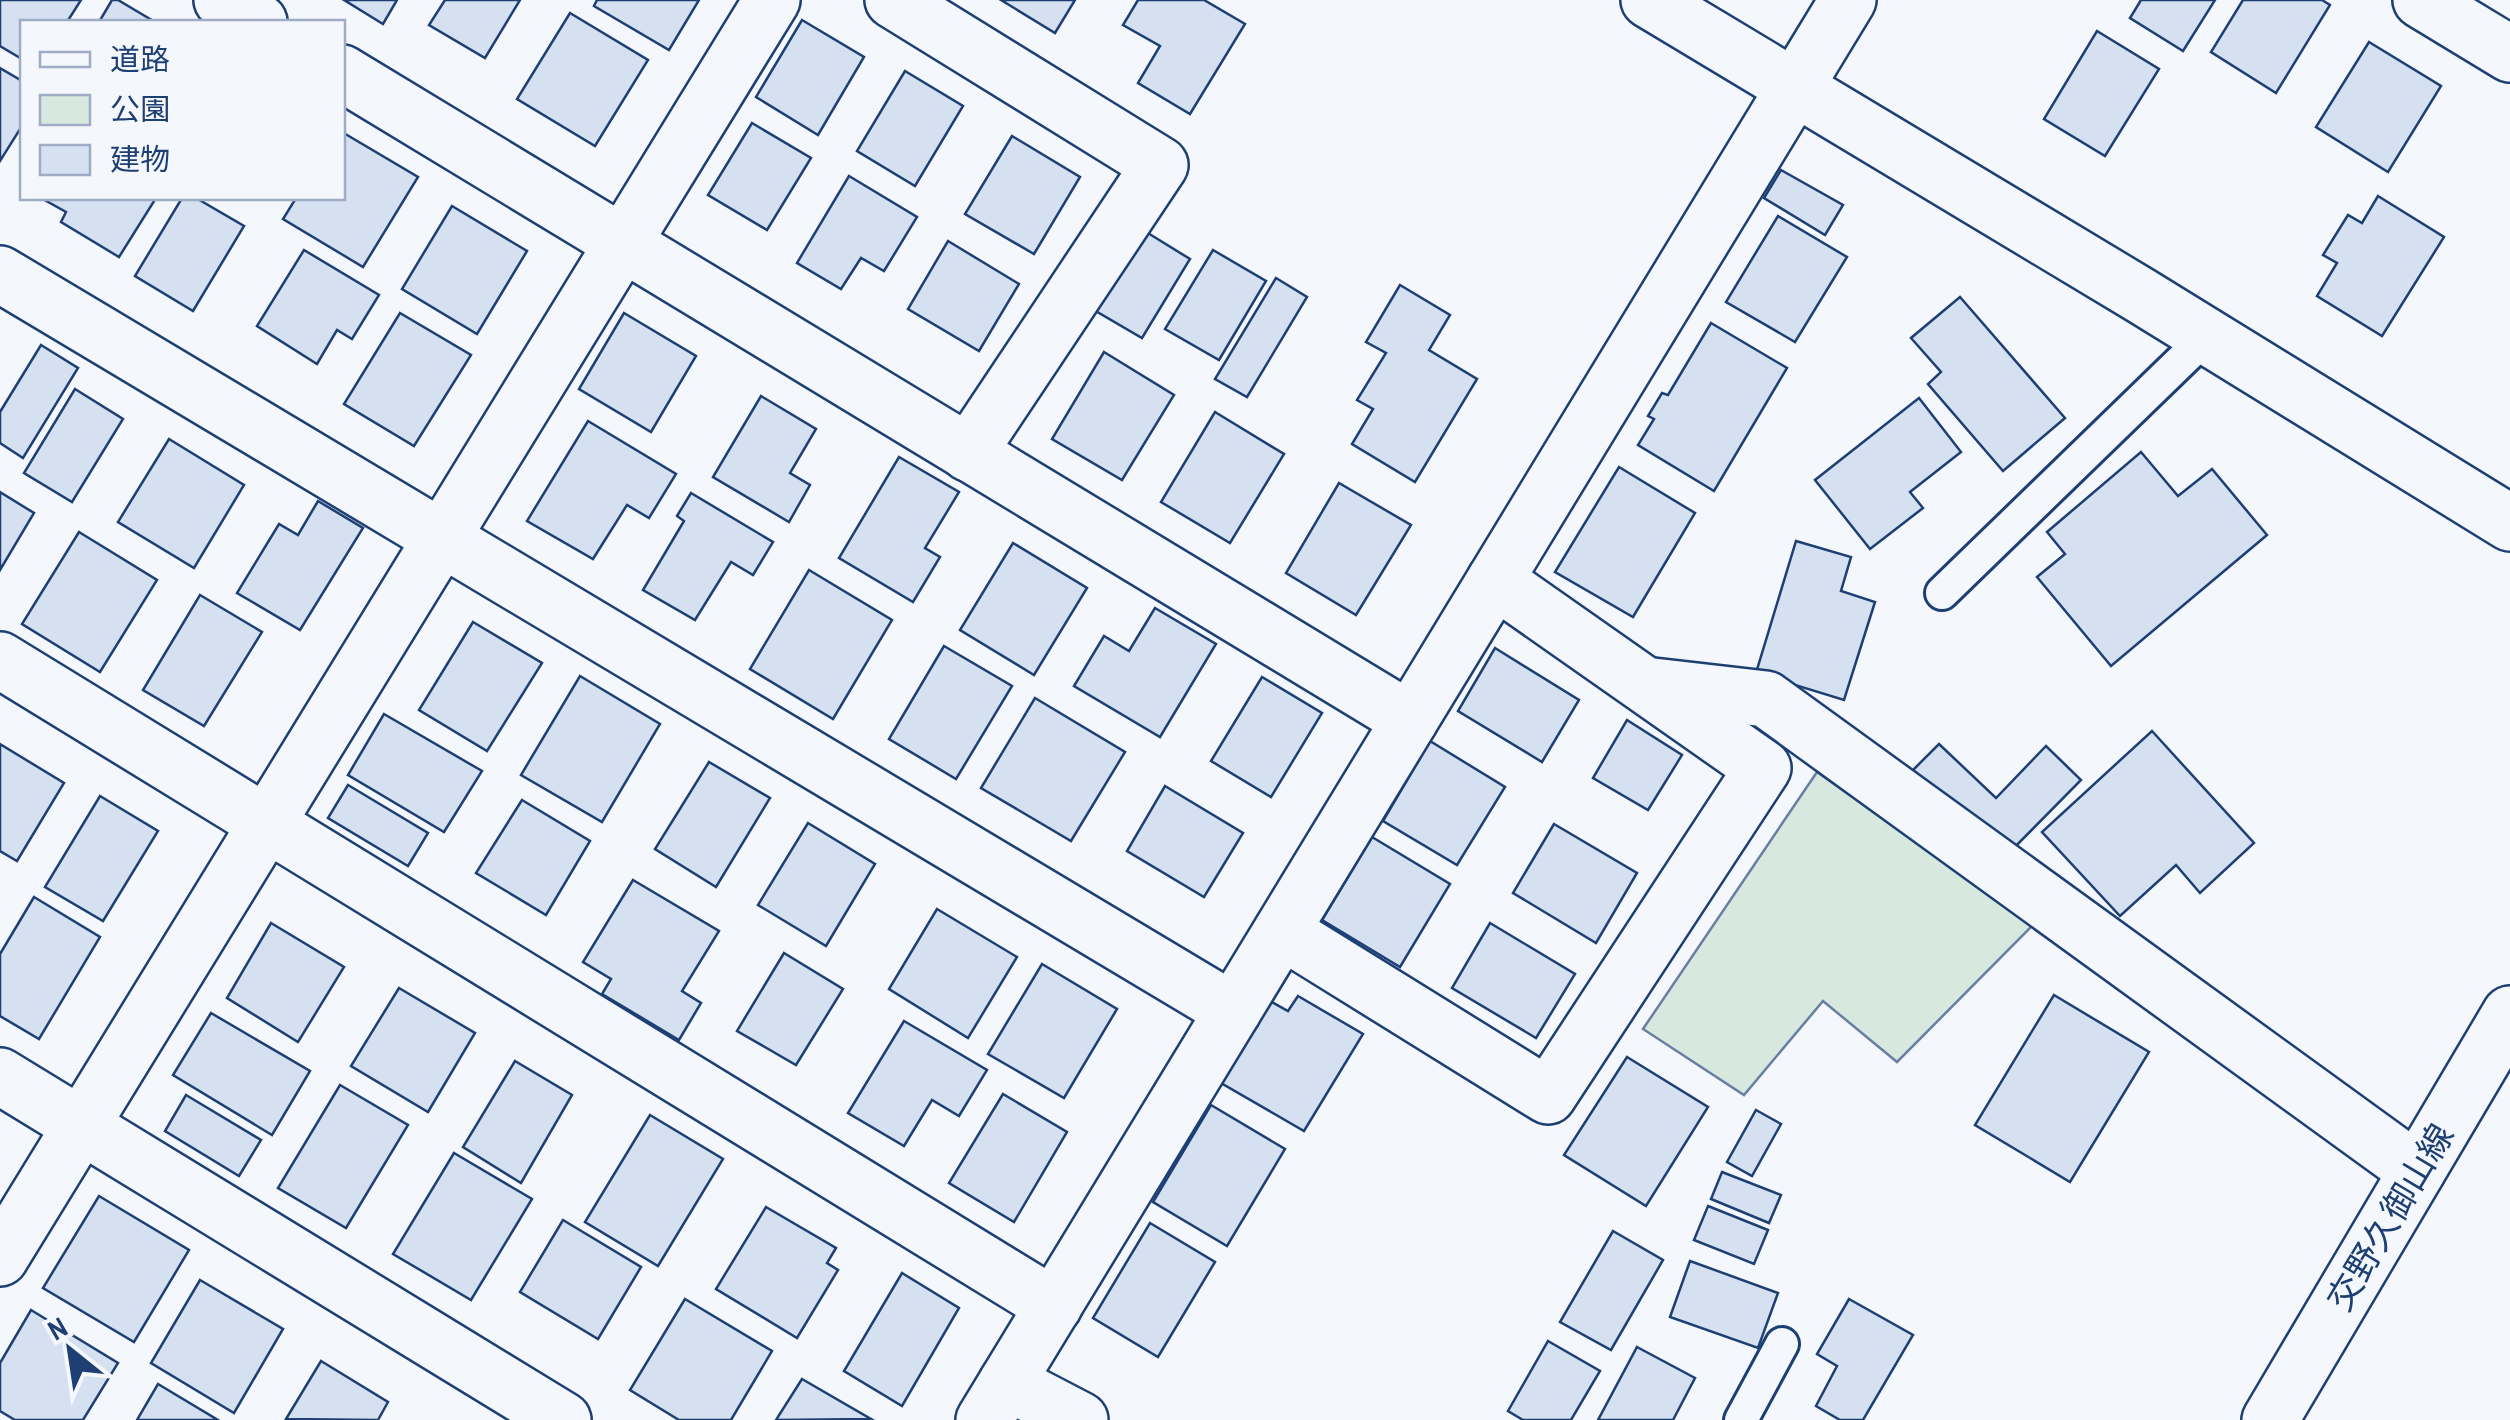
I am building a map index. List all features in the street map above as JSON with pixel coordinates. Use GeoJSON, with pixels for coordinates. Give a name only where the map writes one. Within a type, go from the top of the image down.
{"type":"FeatureCollection","features":[{"type":"Feature","properties":{"kind":"street"},"geometry":{"type":"LineString","coordinates":[[222,0],[256,20]]}},
{"type":"Feature","properties":{"kind":"street"},"geometry":{"type":"LineString","coordinates":[[0,1258],[772,0]]}},
{"type":"Feature","properties":{"kind":"street"},"geometry":{"type":"LineString","coordinates":[[893,0],[1160,164],[968,453]]}},
{"type":"Feature","properties":{"kind":"street"},"geometry":{"type":"LineString","coordinates":[[1649,0],[2510,523]]}},
{"type":"Feature","properties":{"kind":"street"},"geometry":{"type":"LineString","coordinates":[[1080,1420],[996,1401],[1848,0]]}},
{"type":"Feature","properties":{"kind":"street"},"geometry":{"type":"LineString","coordinates":[[2421,0],[2510,54]]}},
{"type":"Feature","properties":{"kind":"street"},"geometry":{"type":"LineString","coordinates":[[345,76],[1410,720]]}},
{"type":"Feature","properties":{"kind":"street"},"geometry":{"type":"LineString","coordinates":[[0,274],[1232,1011]]}},
{"type":"Feature","properties":{"kind":"street"},"geometry":{"type":"LineString","coordinates":[[1282,930],[1548,1096],[1763,768],[1494,580]]}},
{"type":"Feature","properties":{"kind":"street"},"geometry":{"type":"LineString","coordinates":[[0,660],[1054,1306]]}},
{"type":"Feature","properties":{"kind":"street"},"geometry":{"type":"LineString","coordinates":[[1645,686],[1766,699],[2417,1172]]}},
{"type":"Feature","properties":{"kind":"street","name":"交野久御山線"},"geometry":{"type":"LineString","coordinates":[[2270,1420],[2510,1014]]}},
{"type":"Feature","properties":{"kind":"street"},"geometry":{"type":"LineString","coordinates":[[0,1076],[563,1420]]}},
{"type":"Feature","properties":{"kind":"lane"},"geometry":{"type":"LineString","coordinates":[[1942,592],[2206,336]]}},
{"type":"Feature","properties":{"kind":"lane"},"geometry":{"type":"LineString","coordinates":[[1741,1420],[1782,1344]]}},
{"type":"Feature","properties":{"kind":"green space"},"geometry":{"type":"Polygon","coordinates":[[[1817,772],[2034,924],[1897,1062],[1823,1001],[1744,1095],[1643,1029],[1817,772]]]}},
{"type":"Feature","properties":{"kind":"building"},"geometry":{"type":"Polygon","coordinates":[[[0,0],[81,0],[68,20],[20,20],[20,58],[0,46],[0,0]]]}},
{"type":"Feature","properties":{"kind":"building"},"geometry":{"type":"Polygon","coordinates":[[[112,0],[118,0],[152,20],[100,20],[112,0]]]}},
{"type":"Feature","properties":{"kind":"building"},"geometry":{"type":"Polygon","coordinates":[[[344,0],[397,0],[383,24],[344,0]]]}},
{"type":"Feature","properties":{"kind":"building"},"geometry":{"type":"Polygon","coordinates":[[[445,0],[520,0],[485,58],[429,25],[445,0]]]}},
{"type":"Feature","properties":{"kind":"building"},"geometry":{"type":"Polygon","coordinates":[[[597,0],[699,0],[669,50],[594,6],[597,0]]]}},
{"type":"Feature","properties":{"kind":"building"},"geometry":{"type":"Polygon","coordinates":[[[1001,0],[1075,0],[1055,33],[1001,0]]]}},
{"type":"Feature","properties":{"kind":"building"},"geometry":{"type":"Polygon","coordinates":[[[1138,0],[1204,0],[1245,24],[1190,114],[1138,83],[1160,46],[1123,25],[1138,0]]]}},
{"type":"Feature","properties":{"kind":"building"},"geometry":{"type":"Polygon","coordinates":[[[2141,0],[2215,0],[2183,51],[2130,18],[2141,0]]]}},
{"type":"Feature","properties":{"kind":"building"},"geometry":{"type":"Polygon","coordinates":[[[2243,0],[2322,0],[2330,5],[2276,93],[2211,52],[2243,0]]]}},
{"type":"Feature","properties":{"kind":"building"},"geometry":{"type":"Polygon","coordinates":[[[570,13],[648,60],[595,146],[517,99],[570,13]]]}},
{"type":"Feature","properties":{"kind":"building"},"geometry":{"type":"Polygon","coordinates":[[[802,20],[864,57],[818,135],[756,97],[802,20]]]}},
{"type":"Feature","properties":{"kind":"building"},"geometry":{"type":"Polygon","coordinates":[[[2097,31],[2159,69],[2105,156],[2044,119],[2097,31]]]}},
{"type":"Feature","properties":{"kind":"building"},"geometry":{"type":"Polygon","coordinates":[[[2369,42],[2441,86],[2388,172],[2316,127],[2369,42]]]}},
{"type":"Feature","properties":{"kind":"building"},"geometry":{"type":"Polygon","coordinates":[[[0,68],[20,80],[20,129],[0,161],[0,68]]]}},
{"type":"Feature","properties":{"kind":"building"},"geometry":{"type":"Polygon","coordinates":[[[905,71],[963,106],[915,186],[857,151],[905,71]]]}},
{"type":"Feature","properties":{"kind":"building"},"geometry":{"type":"Polygon","coordinates":[[[752,123],[811,158],[767,230],[708,195],[752,123]]]}},
{"type":"Feature","properties":{"kind":"building"},"geometry":{"type":"Polygon","coordinates":[[[345,134],[418,177],[363,267],[283,219],[295,200],[345,200],[345,134]]]}},
{"type":"Feature","properties":{"kind":"building"},"geometry":{"type":"Polygon","coordinates":[[[1012,136],[1080,177],[1034,254],[965,214],[1012,136]]]}},
{"type":"Feature","properties":{"kind":"building"},"geometry":{"type":"Polygon","coordinates":[[[1781,170],[1843,205],[1825,235],[1764,198],[1781,170]]]}},
{"type":"Feature","properties":{"kind":"building"},"geometry":{"type":"Polygon","coordinates":[[[849,176],[917,217],[884,271],[861,258],[841,289],[797,263],[849,176]]]}},
{"type":"Feature","properties":{"kind":"building"},"geometry":{"type":"Polygon","coordinates":[[[2378,196],[2444,237],[2382,336],[2317,296],[2337,263],[2323,255],[2348,215],[2362,223],[2378,196]]]}},
{"type":"Feature","properties":{"kind":"building"},"geometry":{"type":"Polygon","coordinates":[[[45,200],[155,200],[119,257],[61,222],[66,212],[45,200]]]}},
{"type":"Feature","properties":{"kind":"building"},"geometry":{"type":"Polygon","coordinates":[[[181,200],[199,200],[244,226],[193,311],[135,276],[181,200]]]}},
{"type":"Feature","properties":{"kind":"building"},"geometry":{"type":"Polygon","coordinates":[[[452,206],[527,251],[477,334],[402,289],[452,206]]]}},
{"type":"Feature","properties":{"kind":"building"},"geometry":{"type":"Polygon","coordinates":[[[1778,216],[1847,257],[1795,342],[1726,302],[1778,216]]]}},
{"type":"Feature","properties":{"kind":"building"},"geometry":{"type":"Polygon","coordinates":[[[1143,230],[1190,259],[1142,338],[1094,310],[1143,230]]]}},
{"type":"Feature","properties":{"kind":"building"},"geometry":{"type":"Polygon","coordinates":[[[948,241],[1019,284],[979,351],[908,309],[948,241]]]}},
{"type":"Feature","properties":{"kind":"building"},"geometry":{"type":"Polygon","coordinates":[[[304,250],[379,295],[352,339],[337,330],[317,364],[257,326],[304,250]]]}},
{"type":"Feature","properties":{"kind":"building"},"geometry":{"type":"Polygon","coordinates":[[[1213,250],[1266,281],[1219,360],[1165,329],[1213,250]]]}},
{"type":"Feature","properties":{"kind":"building"},"geometry":{"type":"Polygon","coordinates":[[[1276,278],[1307,297],[1247,397],[1215,379],[1276,278]]]}},
{"type":"Feature","properties":{"kind":"building"},"geometry":{"type":"Polygon","coordinates":[[[1400,285],[1450,315],[1429,350],[1477,379],[1415,482],[1352,444],[1373,409],[1357,400],[1386,353],[1366,342],[1400,285]]]}},
{"type":"Feature","properties":{"kind":"building"},"geometry":{"type":"Polygon","coordinates":[[[1960,297],[2065,418],[2003,471],[1928,384],[1941,372],[1911,338],[1960,297]]]}},
{"type":"Feature","properties":{"kind":"building"},"geometry":{"type":"Polygon","coordinates":[[[400,313],[471,355],[414,446],[344,404],[400,313]]]}},
{"type":"Feature","properties":{"kind":"building"},"geometry":{"type":"Polygon","coordinates":[[[624,313],[696,356],[651,432],[579,389],[624,313]]]}},
{"type":"Feature","properties":{"kind":"building"},"geometry":{"type":"Polygon","coordinates":[[[1711,323],[1787,368],[1714,491],[1638,445],[1654,419],[1648,416],[1662,393],[1668,395],[1711,323]]]}},
{"type":"Feature","properties":{"kind":"building"},"geometry":{"type":"Polygon","coordinates":[[[41,345],[78,368],[23,458],[0,443],[0,412],[41,345]]]}},
{"type":"Feature","properties":{"kind":"building"},"geometry":{"type":"Polygon","coordinates":[[[1104,352],[1174,395],[1122,480],[1052,439],[1104,352]]]}},
{"type":"Feature","properties":{"kind":"building"},"geometry":{"type":"Polygon","coordinates":[[[75,389],[123,419],[72,502],[24,473],[75,389]]]}},
{"type":"Feature","properties":{"kind":"building"},"geometry":{"type":"Polygon","coordinates":[[[761,396],[816,429],[790,473],[810,485],[789,522],[713,477],[761,396]]]}},
{"type":"Feature","properties":{"kind":"building"},"geometry":{"type":"Polygon","coordinates":[[[1919,398],[1961,452],[1910,492],[1923,508],[1870,549],[1815,480],[1919,398]]]}},
{"type":"Feature","properties":{"kind":"building"},"geometry":{"type":"Polygon","coordinates":[[[1215,412],[1284,454],[1230,543],[1161,502],[1215,412]]]}},
{"type":"Feature","properties":{"kind":"building"},"geometry":{"type":"Polygon","coordinates":[[[588,421],[676,474],[649,518],[627,505],[593,559],[527,521],[588,421]]]}},
{"type":"Feature","properties":{"kind":"building"},"geometry":{"type":"Polygon","coordinates":[[[169,439],[244,485],[194,568],[118,522],[169,439]]]}},
{"type":"Feature","properties":{"kind":"building"},"geometry":{"type":"Polygon","coordinates":[[[2141,452],[2178,496],[2212,469],[2267,535],[2111,666],[2037,577],[2065,554],[2047,532],[2141,452]]]}},
{"type":"Feature","properties":{"kind":"building"},"geometry":{"type":"Polygon","coordinates":[[[899,457],[959,492],[925,548],[940,557],[913,602],[839,558],[899,457]]]}},
{"type":"Feature","properties":{"kind":"building"},"geometry":{"type":"Polygon","coordinates":[[[1619,467],[1695,513],[1633,617],[1555,572],[1619,467]]]}},
{"type":"Feature","properties":{"kind":"building"},"geometry":{"type":"Polygon","coordinates":[[[1339,483],[1411,525],[1356,615],[1286,573],[1339,483]]]}},
{"type":"Feature","properties":{"kind":"building"},"geometry":{"type":"Polygon","coordinates":[[[0,492],[34,513],[0,570],[0,492]]]}},
{"type":"Feature","properties":{"kind":"building"},"geometry":{"type":"Polygon","coordinates":[[[691,493],[773,542],[753,575],[731,562],[695,620],[643,590],[684,521],[677,516],[691,493]]]}},
{"type":"Feature","properties":{"kind":"building"},"geometry":{"type":"Polygon","coordinates":[[[318,501],[363,528],[300,630],[237,593],[279,524],[298,535],[318,501]]]}},
{"type":"Feature","properties":{"kind":"building"},"geometry":{"type":"Polygon","coordinates":[[[79,532],[157,580],[100,672],[22,624],[79,532]]]}},
{"type":"Feature","properties":{"kind":"building"},"geometry":{"type":"Polygon","coordinates":[[[1796,541],[1851,557],[1841,591],[1875,602],[1844,700],[1756,673],[1796,541]]]}},
{"type":"Feature","properties":{"kind":"building"},"geometry":{"type":"Polygon","coordinates":[[[1013,543],[1087,588],[1034,675],[960,630],[1013,543]]]}},
{"type":"Feature","properties":{"kind":"building"},"geometry":{"type":"Polygon","coordinates":[[[809,570],[892,620],[833,719],[750,669],[809,570]]]}},
{"type":"Feature","properties":{"kind":"building"},"geometry":{"type":"Polygon","coordinates":[[[200,595],[262,632],[204,726],[143,690],[200,595]]]}},
{"type":"Feature","properties":{"kind":"building"},"geometry":{"type":"Polygon","coordinates":[[[1155,608],[1216,644],[1160,737],[1074,686],[1104,636],[1129,651],[1155,608]]]}},
{"type":"Feature","properties":{"kind":"building"},"geometry":{"type":"Polygon","coordinates":[[[473,622],[542,663],[487,751],[419,710],[473,622]]]}},
{"type":"Feature","properties":{"kind":"building"},"geometry":{"type":"Polygon","coordinates":[[[944,646],[1012,686],[956,779],[889,739],[944,646]]]}},
{"type":"Feature","properties":{"kind":"building"},"geometry":{"type":"Polygon","coordinates":[[[1495,648],[1579,700],[1542,762],[1458,711],[1495,648]]]}},
{"type":"Feature","properties":{"kind":"building"},"geometry":{"type":"Polygon","coordinates":[[[580,676],[660,724],[602,822],[521,775],[580,676]]]}},
{"type":"Feature","properties":{"kind":"building"},"geometry":{"type":"Polygon","coordinates":[[[1262,677],[1322,713],[1271,797],[1211,761],[1262,677]]]}},
{"type":"Feature","properties":{"kind":"building"},"geometry":{"type":"Polygon","coordinates":[[[1035,698],[1125,752],[1071,841],[981,788],[1035,698]]]}},
{"type":"Feature","properties":{"kind":"building"},"geometry":{"type":"Polygon","coordinates":[[[384,714],[482,771],[444,832],[348,775],[384,714]]]}},
{"type":"Feature","properties":{"kind":"building"},"geometry":{"type":"Polygon","coordinates":[[[1627,720],[1682,755],[1648,810],[1593,778],[1627,720]]]}},
{"type":"Feature","properties":{"kind":"building"},"geometry":{"type":"Polygon","coordinates":[[[2152,731],[2254,843],[2200,893],[2176,865],[2120,916],[2042,832],[2152,731]]]}},
{"type":"Feature","properties":{"kind":"building"},"geometry":{"type":"Polygon","coordinates":[[[1430,741],[1505,787],[1457,865],[1383,821],[1430,741]]]}},
{"type":"Feature","properties":{"kind":"building"},"geometry":{"type":"Polygon","coordinates":[[[0,744],[64,783],[17,861],[0,851],[0,744]]]}},
{"type":"Feature","properties":{"kind":"building"},"geometry":{"type":"Polygon","coordinates":[[[1939,744],[1996,798],[2046,746],[2081,780],[2004,858],[1913,770],[1939,744]]]}},
{"type":"Feature","properties":{"kind":"building"},"geometry":{"type":"Polygon","coordinates":[[[709,762],[770,798],[716,887],[655,849],[709,762]]]}},
{"type":"Feature","properties":{"kind":"building"},"geometry":{"type":"Polygon","coordinates":[[[348,785],[428,833],[408,866],[328,818],[348,785]]]}},
{"type":"Feature","properties":{"kind":"building"},"geometry":{"type":"Polygon","coordinates":[[[1165,786],[1243,833],[1204,897],[1127,851],[1165,786]]]}},
{"type":"Feature","properties":{"kind":"building"},"geometry":{"type":"Polygon","coordinates":[[[100,796],[158,831],[103,921],[45,887],[100,796]]]}},
{"type":"Feature","properties":{"kind":"building"},"geometry":{"type":"Polygon","coordinates":[[[522,800],[590,841],[546,915],[476,873],[522,800]]]}},
{"type":"Feature","properties":{"kind":"building"},"geometry":{"type":"Polygon","coordinates":[[[808,823],[875,864],[826,946],[758,905],[808,823]]]}},
{"type":"Feature","properties":{"kind":"building"},"geometry":{"type":"Polygon","coordinates":[[[1554,824],[1637,873],[1596,943],[1513,893],[1554,824]]]}},
{"type":"Feature","properties":{"kind":"building"},"geometry":{"type":"Polygon","coordinates":[[[1372,837],[1450,884],[1400,967],[1322,920],[1372,837]]]}},
{"type":"Feature","properties":{"kind":"building"},"geometry":{"type":"Polygon","coordinates":[[[633,880],[719,931],[682,991],[701,1003],[679,1040],[602,994],[611,979],[583,962],[633,880]]]}},
{"type":"Feature","properties":{"kind":"building"},"geometry":{"type":"Polygon","coordinates":[[[34,897],[100,937],[39,1039],[0,1016],[0,954],[34,897]]]}},
{"type":"Feature","properties":{"kind":"building"},"geometry":{"type":"Polygon","coordinates":[[[937,909],[1017,957],[968,1038],[889,989],[937,909]]]}},
{"type":"Feature","properties":{"kind":"building"},"geometry":{"type":"Polygon","coordinates":[[[271,923],[344,967],[298,1042],[227,998],[271,923]]]}},
{"type":"Feature","properties":{"kind":"building"},"geometry":{"type":"Polygon","coordinates":[[[1490,923],[1575,974],[1536,1038],[1452,988],[1490,923]]]}},
{"type":"Feature","properties":{"kind":"building"},"geometry":{"type":"Polygon","coordinates":[[[784,953],[843,989],[796,1065],[737,1031],[784,953]]]}},
{"type":"Feature","properties":{"kind":"building"},"geometry":{"type":"Polygon","coordinates":[[[1042,964],[1117,1009],[1064,1098],[988,1054],[1042,964]]]}},
{"type":"Feature","properties":{"kind":"building"},"geometry":{"type":"Polygon","coordinates":[[[399,988],[475,1033],[428,1112],[351,1066],[399,988]]]}},
{"type":"Feature","properties":{"kind":"building"},"geometry":{"type":"Polygon","coordinates":[[[2054,995],[2149,1052],[2070,1182],[1975,1125],[2054,995]]]}},
{"type":"Feature","properties":{"kind":"building"},"geometry":{"type":"Polygon","coordinates":[[[1298,996],[1363,1034],[1304,1131],[1221,1083],[1270,1001],[1288,1011],[1298,996]]]}},
{"type":"Feature","properties":{"kind":"building"},"geometry":{"type":"Polygon","coordinates":[[[211,1013],[310,1071],[272,1135],[173,1075],[211,1013]]]}},
{"type":"Feature","properties":{"kind":"building"},"geometry":{"type":"Polygon","coordinates":[[[904,1021],[987,1070],[959,1116],[932,1100],[904,1146],[848,1113],[904,1021]]]}},
{"type":"Feature","properties":{"kind":"building"},"geometry":{"type":"Polygon","coordinates":[[[1627,1057],[1708,1107],[1646,1206],[1564,1155],[1627,1057]]]}},
{"type":"Feature","properties":{"kind":"building"},"geometry":{"type":"Polygon","coordinates":[[[515,1061],[572,1095],[521,1183],[463,1147],[515,1061]]]}},
{"type":"Feature","properties":{"kind":"building"},"geometry":{"type":"Polygon","coordinates":[[[340,1085],[408,1125],[346,1228],[278,1188],[340,1085]]]}},
{"type":"Feature","properties":{"kind":"building"},"geometry":{"type":"Polygon","coordinates":[[[1003,1094],[1067,1132],[1014,1222],[949,1183],[1003,1094]]]}},
{"type":"Feature","properties":{"kind":"building"},"geometry":{"type":"Polygon","coordinates":[[[186,1095],[261,1140],[239,1176],[165,1131],[186,1095]]]}},
{"type":"Feature","properties":{"kind":"building"},"geometry":{"type":"Polygon","coordinates":[[[1211,1105],[1285,1149],[1227,1246],[1153,1202],[1211,1105]]]}},
{"type":"Feature","properties":{"kind":"building"},"geometry":{"type":"Polygon","coordinates":[[[1756,1110],[1781,1124],[1752,1176],[1727,1162],[1756,1110]]]}},
{"type":"Feature","properties":{"kind":"building"},"geometry":{"type":"Polygon","coordinates":[[[650,1115],[723,1159],[658,1266],[585,1222],[650,1115]]]}},
{"type":"Feature","properties":{"kind":"building"},"geometry":{"type":"Polygon","coordinates":[[[454,1153],[532,1199],[471,1300],[393,1254],[454,1153]]]}},
{"type":"Feature","properties":{"kind":"building"},"geometry":{"type":"Polygon","coordinates":[[[1722,1172],[1781,1195],[1769,1223],[1711,1199],[1722,1172]]]}},
{"type":"Feature","properties":{"kind":"building"},"geometry":{"type":"Polygon","coordinates":[[[99,1196],[189,1250],[134,1342],[43,1288],[99,1196]]]}},
{"type":"Feature","properties":{"kind":"building"},"geometry":{"type":"Polygon","coordinates":[[[1708,1206],[1768,1230],[1754,1264],[1694,1240],[1708,1206]]]}},
{"type":"Feature","properties":{"kind":"building"},"geometry":{"type":"Polygon","coordinates":[[[766,1207],[836,1248],[827,1263],[838,1270],[797,1338],[716,1289],[766,1207]]]}},
{"type":"Feature","properties":{"kind":"building"},"geometry":{"type":"Polygon","coordinates":[[[563,1220],[641,1267],[598,1339],[520,1292],[563,1220]]]}},
{"type":"Feature","properties":{"kind":"building"},"geometry":{"type":"Polygon","coordinates":[[[1150,1223],[1215,1262],[1158,1357],[1093,1318],[1150,1223]]]}},
{"type":"Feature","properties":{"kind":"building"},"geometry":{"type":"Polygon","coordinates":[[[1613,1231],[1663,1260],[1611,1350],[1560,1322],[1613,1231]]]}},
{"type":"Feature","properties":{"kind":"building"},"geometry":{"type":"Polygon","coordinates":[[[1690,1261],[1778,1293],[1758,1348],[1670,1317],[1690,1261]]]}},
{"type":"Feature","properties":{"kind":"building"},"geometry":{"type":"Polygon","coordinates":[[[902,1273],[959,1308],[902,1406],[844,1371],[902,1273]]]}},
{"type":"Feature","properties":{"kind":"building"},"geometry":{"type":"Polygon","coordinates":[[[200,1280],[283,1329],[234,1413],[151,1363],[200,1280]]]}},
{"type":"Feature","properties":{"kind":"building"},"geometry":{"type":"Polygon","coordinates":[[[685,1299],[772,1351],[731,1420],[679,1420],[630,1390],[685,1299]]]}},
{"type":"Feature","properties":{"kind":"building"},"geometry":{"type":"Polygon","coordinates":[[[1849,1299],[1913,1335],[1863,1420],[1840,1420],[1816,1406],[1837,1366],[1817,1354],[1849,1299]]]}},
{"type":"Feature","properties":{"kind":"building"},"geometry":{"type":"Polygon","coordinates":[[[31,1310],[118,1363],[83,1420],[15,1420],[0,1411],[0,1363],[31,1310]]]}},
{"type":"Feature","properties":{"kind":"building"},"geometry":{"type":"Polygon","coordinates":[[[1548,1341],[1600,1371],[1571,1420],[1523,1420],[1508,1411],[1548,1341]]]}},
{"type":"Feature","properties":{"kind":"building"},"geometry":{"type":"Polygon","coordinates":[[[1637,1347],[1695,1378],[1673,1420],[1598,1420],[1637,1347]]]}},
{"type":"Feature","properties":{"kind":"building"},"geometry":{"type":"Polygon","coordinates":[[[321,1361],[388,1402],[378,1420],[286,1419],[321,1361]]]}},
{"type":"Feature","properties":{"kind":"building"},"geometry":{"type":"Polygon","coordinates":[[[802,1379],[871,1419],[776,1420],[802,1379]]]}},
{"type":"Feature","properties":{"kind":"building"},"geometry":{"type":"Polygon","coordinates":[[[158,1384],[218,1420],[137,1420],[158,1384]]]}}]}
